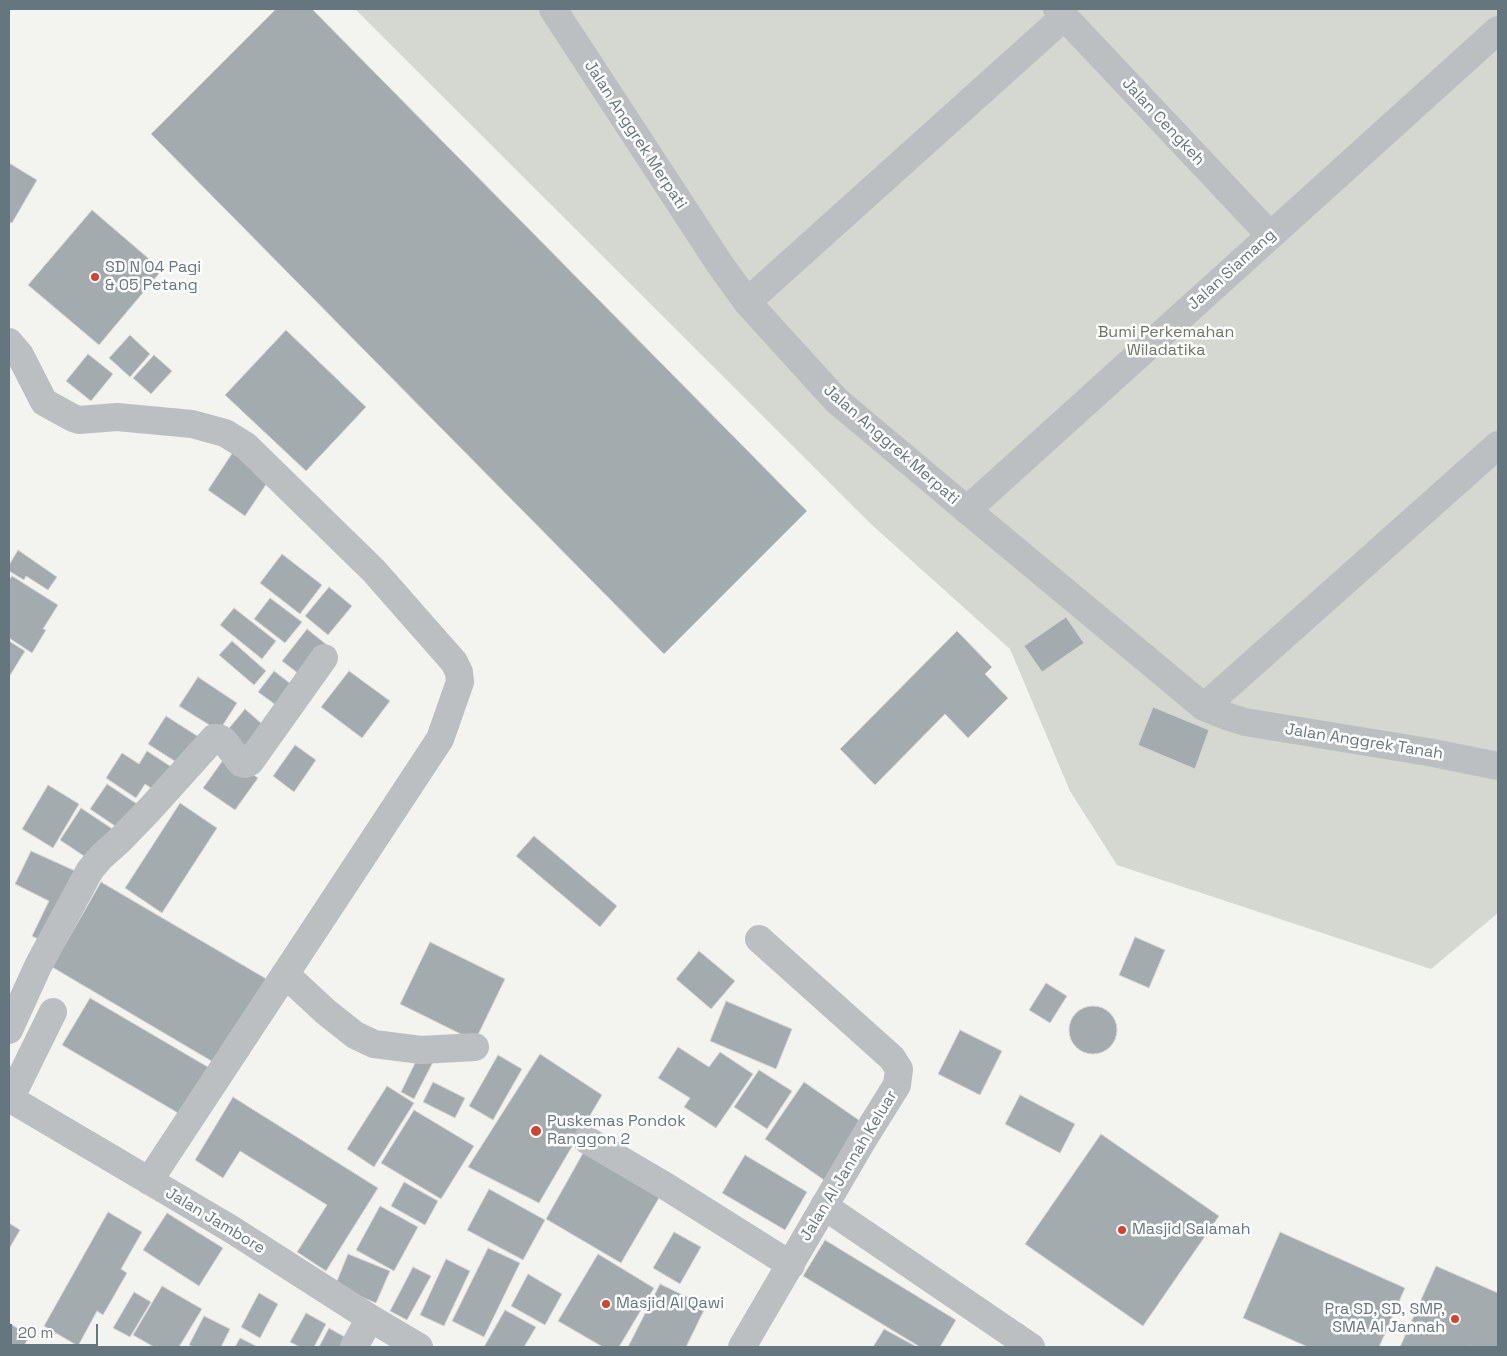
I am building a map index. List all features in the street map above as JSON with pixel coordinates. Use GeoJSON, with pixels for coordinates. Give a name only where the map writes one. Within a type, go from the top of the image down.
{"type":"FeatureCollection","features":[{"type":"Feature","properties":{"kind":"street","name":"Jalan Anggrek Merpati"},"geometry":{"type":"LineString","coordinates":[[553,9],[713,255],[747,302],[836,400],[1204,707],[1229,718]]}},
{"type":"Feature","properties":{"kind":"street"},"geometry":{"type":"LineString","coordinates":[[747,302],[1060,13]]}},
{"type":"Feature","properties":{"kind":"street","name":"Jalan Cengkeh"},"geometry":{"type":"LineString","coordinates":[[1060,13],[1270,235]]}},
{"type":"Feature","properties":{"kind":"street","name":"Jalan Siamang"},"geometry":{"type":"LineString","coordinates":[[966,510],[1498,30]]}},
{"type":"Feature","properties":{"kind":"street"},"geometry":{"type":"LineString","coordinates":[[9,342],[20,355],[44,402],[73,418],[79,420],[117,417],[192,424],[225,433],[246,446],[374,571],[454,662],[459,672],[460,682],[440,739],[149,1181]]}},
{"type":"Feature","properties":{"kind":"street"},"geometry":{"type":"LineString","coordinates":[[1204,707],[1498,445]]}},
{"type":"Feature","properties":{"kind":"street"},"geometry":{"type":"LineString","coordinates":[[9,1030],[38,966],[90,870],[101,857],[150,809],[214,738],[224,741],[241,762],[245,764],[250,762],[324,658]]}},
{"type":"Feature","properties":{"kind":"street","name":"Jalan Anggrek Tanah"},"geometry":{"type":"LineString","coordinates":[[1229,718],[1259,725],[1428,752],[1498,766]]}},
{"type":"Feature","properties":{"kind":"street","name":"Jalan Al Jannah Keluar"},"geometry":{"type":"LineString","coordinates":[[742,1347],[824,1206],[898,1085],[899,1069],[892,1058],[760,939]]}},
{"type":"Feature","properties":{"kind":"street"},"geometry":{"type":"LineString","coordinates":[[285,974],[326,1012],[355,1035],[374,1044],[421,1050],[475,1047]]}},
{"type":"Feature","properties":{"kind":"street"},"geometry":{"type":"LineString","coordinates":[[9,1098],[53,1012]]}},
{"type":"Feature","properties":{"kind":"street","name":"Jalan Jambore"},"geometry":{"type":"LineString","coordinates":[[9,1098],[231,1229],[419,1347]]}},
{"type":"Feature","properties":{"kind":"street"},"geometry":{"type":"LineString","coordinates":[[587,1140],[667,1187],[791,1265]]}},
{"type":"Feature","properties":{"kind":"street"},"geometry":{"type":"LineString","coordinates":[[824,1206],[1031,1347]]}},
{"type":"Feature","properties":{"kind":"street"},"geometry":{"type":"LineString","coordinates":[[354,1347],[370,1318]]}},
{"type":"Feature","properties":{"kind":"green space","name":"Bumi Perkemahan Wiladatika"},"geometry":{"type":"Polygon","coordinates":[[[355,9],[1498,9],[1498,913],[1431,969],[1117,865],[1070,791],[1010,649],[872,525],[355,9]]]}},
{"type":"Feature","properties":{"kind":"building"},"geometry":{"type":"Polygon","coordinates":[[[276,9],[312,9],[807,511],[664,654],[151,134],[276,9]]]}},
{"type":"Feature","properties":{"kind":"building"},"geometry":{"type":"Polygon","coordinates":[[[9,163],[37,180],[12,223],[9,222],[9,163]]]}},
{"type":"Feature","properties":{"kind":"building","name":"SD N 04 Pagi & 05 Petang"},"geometry":{"type":"Polygon","coordinates":[[[92,210],[162,270],[99,345],[28,285],[92,210]]]}},
{"type":"Feature","properties":{"kind":"building"},"geometry":{"type":"Polygon","coordinates":[[[286,330],[366,407],[306,471],[225,395],[286,330]]]}},
{"type":"Feature","properties":{"kind":"building"},"geometry":{"type":"Polygon","coordinates":[[[130,335],[150,354],[130,377],[109,358],[130,335]]]}},
{"type":"Feature","properties":{"kind":"building"},"geometry":{"type":"Polygon","coordinates":[[[88,354],[113,374],[91,401],[66,381],[88,354]]]}},
{"type":"Feature","properties":{"kind":"building"},"geometry":{"type":"Polygon","coordinates":[[[154,355],[172,371],[151,394],[133,378],[154,355]]]}},
{"type":"Feature","properties":{"kind":"building"},"geometry":{"type":"Polygon","coordinates":[[[233,452],[271,477],[245,516],[208,490],[233,452]]]}},
{"type":"Feature","properties":{"kind":"building"},"geometry":{"type":"Polygon","coordinates":[[[18,550],[57,577],[48,590],[26,576],[24,580],[9,571],[9,565],[18,550]]]}},
{"type":"Feature","properties":{"kind":"building"},"geometry":{"type":"Polygon","coordinates":[[[282,554],[322,585],[300,614],[260,583],[282,554]]]}},
{"type":"Feature","properties":{"kind":"building"},"geometry":{"type":"Polygon","coordinates":[[[12,576],[58,605],[43,629],[46,630],[32,653],[9,638],[9,580],[12,576]]]}},
{"type":"Feature","properties":{"kind":"building"},"geometry":{"type":"Polygon","coordinates":[[[329,587],[352,606],[328,635],[305,616],[329,587]]]}},
{"type":"Feature","properties":{"kind":"building"},"geometry":{"type":"Polygon","coordinates":[[[270,598],[302,622],[285,643],[254,619],[270,598]]]}},
{"type":"Feature","properties":{"kind":"building"},"geometry":{"type":"Polygon","coordinates":[[[234,608],[276,641],[262,659],[220,625],[234,608]]]}},
{"type":"Feature","properties":{"kind":"building"},"geometry":{"type":"Polygon","coordinates":[[[1066,617],[1084,643],[1042,672],[1024,646],[1066,617]]]}},
{"type":"Feature","properties":{"kind":"building"},"geometry":{"type":"Polygon","coordinates":[[[307,629],[327,645],[303,677],[282,661],[307,629]]]}},
{"type":"Feature","properties":{"kind":"building"},"geometry":{"type":"Polygon","coordinates":[[[957,631],[992,667],[985,674],[1008,698],[968,738],[945,714],[875,785],[840,749],[957,631]]]}},
{"type":"Feature","properties":{"kind":"building"},"geometry":{"type":"Polygon","coordinates":[[[9,641],[25,651],[9,677],[9,641]]]}},
{"type":"Feature","properties":{"kind":"building"},"geometry":{"type":"Polygon","coordinates":[[[232,641],[266,671],[254,685],[219,655],[232,641]]]}},
{"type":"Feature","properties":{"kind":"building"},"geometry":{"type":"Polygon","coordinates":[[[274,671],[295,687],[280,708],[258,692],[274,671]]]}},
{"type":"Feature","properties":{"kind":"building"},"geometry":{"type":"Polygon","coordinates":[[[349,671],[390,701],[362,738],[321,707],[349,671]]]}},
{"type":"Feature","properties":{"kind":"building"},"geometry":{"type":"Polygon","coordinates":[[[198,677],[237,703],[219,731],[179,706],[198,677]]]}},
{"type":"Feature","properties":{"kind":"building"},"geometry":{"type":"Polygon","coordinates":[[[1153,707],[1209,730],[1195,769],[1138,745],[1153,707]]]}},
{"type":"Feature","properties":{"kind":"building"},"geometry":{"type":"Polygon","coordinates":[[[245,709],[262,724],[243,748],[225,733],[245,709]]]}},
{"type":"Feature","properties":{"kind":"building"},"geometry":{"type":"Polygon","coordinates":[[[166,716],[202,739],[184,767],[148,744],[166,716]]]}},
{"type":"Feature","properties":{"kind":"building"},"geometry":{"type":"Polygon","coordinates":[[[295,745],[316,760],[294,792],[273,776],[295,745]]]}},
{"type":"Feature","properties":{"kind":"building"},"geometry":{"type":"Polygon","coordinates":[[[147,751],[173,768],[157,792],[145,784],[136,798],[106,778],[122,753],[139,764],[147,751]]]}},
{"type":"Feature","properties":{"kind":"building"},"geometry":{"type":"Polygon","coordinates":[[[226,756],[258,778],[235,810],[203,788],[226,756]]]}},
{"type":"Feature","properties":{"kind":"building"},"geometry":{"type":"Polygon","coordinates":[[[107,784],[140,806],[124,832],[90,809],[107,784]]]}},
{"type":"Feature","properties":{"kind":"building"},"geometry":{"type":"Polygon","coordinates":[[[48,785],[79,804],[53,848],[22,829],[48,785]]]}},
{"type":"Feature","properties":{"kind":"building"},"geometry":{"type":"Polygon","coordinates":[[[180,803],[217,828],[162,913],[125,888],[180,803]]]}},
{"type":"Feature","properties":{"kind":"building"},"geometry":{"type":"Polygon","coordinates":[[[81,808],[114,830],[93,862],[60,840],[81,808]]]}},
{"type":"Feature","properties":{"kind":"building"},"geometry":{"type":"Polygon","coordinates":[[[534,836],[617,906],[600,927],[516,856],[534,836]]]}},
{"type":"Feature","properties":{"kind":"building"},"geometry":{"type":"Polygon","coordinates":[[[31,851],[82,874],[48,944],[32,936],[49,901],[15,884],[31,851]]]}},
{"type":"Feature","properties":{"kind":"building"},"geometry":{"type":"Polygon","coordinates":[[[101,882],[270,981],[220,1066],[52,967],[101,882]]]}},
{"type":"Feature","properties":{"kind":"building"},"geometry":{"type":"Polygon","coordinates":[[[1135,937],[1165,950],[1149,988],[1119,975],[1135,937]]]}},
{"type":"Feature","properties":{"kind":"building"},"geometry":{"type":"Polygon","coordinates":[[[430,942],[505,979],[475,1041],[400,1004],[430,942]]]}},
{"type":"Feature","properties":{"kind":"building"},"geometry":{"type":"Polygon","coordinates":[[[699,951],[735,981],[711,1009],[676,979],[699,951]]]}},
{"type":"Feature","properties":{"kind":"building"},"geometry":{"type":"Polygon","coordinates":[[[1046,983],[1067,996],[1050,1023],[1029,1010],[1046,983]]]}},
{"type":"Feature","properties":{"kind":"building"},"geometry":{"type":"Polygon","coordinates":[[[90,998],[213,1070],[185,1117],[62,1045],[90,998]]]}},
{"type":"Feature","properties":{"kind":"building"},"geometry":{"type":"Polygon","coordinates":[[[726,1001],[792,1029],[776,1069],[710,1041],[726,1001]]]}},
{"type":"Feature","properties":{"kind":"building"},"geometry":{"type":"Polygon","coordinates":[[[1088,1006],[1098,1006],[1110,1013],[1117,1025],[1117,1035],[1110,1047],[1098,1054],[1088,1054],[1080,1050],[1073,1043],[1069,1035],[1069,1025],[1073,1017],[1080,1010],[1088,1006]]]}},
{"type":"Feature","properties":{"kind":"building"},"geometry":{"type":"Polygon","coordinates":[[[960,1030],[1002,1051],[980,1095],[938,1074],[960,1030]]]}},
{"type":"Feature","properties":{"kind":"building"},"geometry":{"type":"Polygon","coordinates":[[[678,1047],[709,1067],[720,1052],[753,1074],[716,1128],[684,1107],[690,1098],[658,1078],[678,1047]]]}},
{"type":"Feature","properties":{"kind":"building","name":"Puskemas Pondok Ranggon 2"},"geometry":{"type":"Polygon","coordinates":[[[540,1054],[602,1095],[539,1203],[468,1167],[540,1054]]]}},
{"type":"Feature","properties":{"kind":"building"},"geometry":{"type":"Polygon","coordinates":[[[419,1055],[433,1062],[414,1099],[401,1092],[419,1055]]]}},
{"type":"Feature","properties":{"kind":"building"},"geometry":{"type":"Polygon","coordinates":[[[498,1055],[522,1069],[493,1120],[469,1106],[498,1055]]]}},
{"type":"Feature","properties":{"kind":"building"},"geometry":{"type":"Polygon","coordinates":[[[759,1070],[792,1091],[767,1129],[734,1107],[759,1070]]]}},
{"type":"Feature","properties":{"kind":"building"},"geometry":{"type":"Polygon","coordinates":[[[433,1082],[465,1098],[455,1118],[423,1102],[433,1082]]]}},
{"type":"Feature","properties":{"kind":"building"},"geometry":{"type":"Polygon","coordinates":[[[804,1082],[863,1123],[824,1180],[765,1139],[804,1082]]]}},
{"type":"Feature","properties":{"kind":"building"},"geometry":{"type":"Polygon","coordinates":[[[387,1086],[414,1103],[374,1167],[347,1149],[387,1086]]]}},
{"type":"Feature","properties":{"kind":"building"},"geometry":{"type":"Polygon","coordinates":[[[1020,1095],[1075,1124],[1060,1153],[1005,1124],[1020,1095]]]}},
{"type":"Feature","properties":{"kind":"building"},"geometry":{"type":"Polygon","coordinates":[[[233,1097],[378,1188],[326,1271],[297,1252],[327,1205],[240,1151],[223,1178],[195,1160],[233,1097]]]}},
{"type":"Feature","properties":{"kind":"building"},"geometry":{"type":"Polygon","coordinates":[[[414,1110],[474,1146],[441,1199],[381,1163],[414,1110]]]}},
{"type":"Feature","properties":{"kind":"building","name":"Masjid Salamah"},"geometry":{"type":"Polygon","coordinates":[[[1101,1134],[1219,1216],[1143,1326],[1025,1244],[1101,1134]]]}},
{"type":"Feature","properties":{"kind":"building"},"geometry":{"type":"Polygon","coordinates":[[[587,1146],[663,1191],[621,1263],[546,1219],[587,1146]]]}},
{"type":"Feature","properties":{"kind":"building"},"geometry":{"type":"Polygon","coordinates":[[[745,1155],[807,1192],[785,1230],[722,1193],[745,1155]]]}},
{"type":"Feature","properties":{"kind":"building"},"geometry":{"type":"Polygon","coordinates":[[[404,1182],[438,1201],[425,1225],[391,1206],[404,1182]]]}},
{"type":"Feature","properties":{"kind":"building"},"geometry":{"type":"Polygon","coordinates":[[[489,1189],[545,1220],[523,1260],[467,1230],[489,1189]]]}},
{"type":"Feature","properties":{"kind":"building"},"geometry":{"type":"Polygon","coordinates":[[[380,1206],[418,1227],[394,1271],[356,1250],[380,1206]]]}},
{"type":"Feature","properties":{"kind":"building"},"geometry":{"type":"Polygon","coordinates":[[[108,1212],[142,1232],[121,1269],[127,1273],[103,1315],[97,1311],[78,1346],[44,1326],[108,1212]]]}},
{"type":"Feature","properties":{"kind":"building"},"geometry":{"type":"Polygon","coordinates":[[[167,1213],[223,1248],[199,1286],[143,1250],[167,1213]]]}},
{"type":"Feature","properties":{"kind":"building"},"geometry":{"type":"Polygon","coordinates":[[[9,1223],[20,1230],[9,1249],[9,1223]]]}},
{"type":"Feature","properties":{"kind":"building"},"geometry":{"type":"Polygon","coordinates":[[[674,1232],[701,1247],[680,1284],[653,1268],[674,1232]]]}},
{"type":"Feature","properties":{"kind":"building"},"geometry":{"type":"Polygon","coordinates":[[[1280,1232],[1405,1288],[1379,1347],[1308,1347],[1243,1318],[1280,1232]]]}},
{"type":"Feature","properties":{"kind":"building"},"geometry":{"type":"Polygon","coordinates":[[[825,1240],[956,1320],[940,1347],[920,1347],[803,1276],[825,1240]]]}},
{"type":"Feature","properties":{"kind":"building"},"geometry":{"type":"Polygon","coordinates":[[[488,1248],[520,1263],[484,1337],[452,1321],[488,1248]]]}},
{"type":"Feature","properties":{"kind":"building"},"geometry":{"type":"Polygon","coordinates":[[[348,1254],[390,1271],[376,1303],[335,1286],[348,1254]]]}},
{"type":"Feature","properties":{"kind":"building","name":"Masjid Al Qawi"},"geometry":{"type":"Polygon","coordinates":[[[598,1254],[654,1288],[619,1347],[603,1347],[558,1321],[598,1254]]]}},
{"type":"Feature","properties":{"kind":"building"},"geometry":{"type":"Polygon","coordinates":[[[446,1259],[470,1271],[444,1326],[420,1315],[446,1259]]]}},
{"type":"Feature","properties":{"kind":"building","name":"Pra SD, SD, SMP, SMA Al Jannah"},"geometry":{"type":"Polygon","coordinates":[[[1436,1266],[1498,1293],[1498,1347],[1400,1347],[1436,1266]]]}},
{"type":"Feature","properties":{"kind":"building"},"geometry":{"type":"Polygon","coordinates":[[[413,1267],[431,1276],[407,1320],[390,1311],[413,1267]]]}},
{"type":"Feature","properties":{"kind":"building"},"geometry":{"type":"Polygon","coordinates":[[[528,1274],[562,1294],[545,1325],[511,1306],[528,1274]]]}},
{"type":"Feature","properties":{"kind":"building"},"geometry":{"type":"Polygon","coordinates":[[[660,1284],[706,1306],[686,1347],[628,1347],[660,1284]]]}},
{"type":"Feature","properties":{"kind":"building"},"geometry":{"type":"Polygon","coordinates":[[[162,1286],[202,1309],[179,1347],[154,1347],[133,1335],[162,1286]]]}},
{"type":"Feature","properties":{"kind":"building"},"geometry":{"type":"Polygon","coordinates":[[[134,1292],[151,1302],[130,1337],[113,1328],[134,1292]]]}},
{"type":"Feature","properties":{"kind":"building"},"geometry":{"type":"Polygon","coordinates":[[[259,1293],[278,1304],[260,1338],[241,1327],[259,1293]]]}},
{"type":"Feature","properties":{"kind":"building"},"geometry":{"type":"Polygon","coordinates":[[[505,1310],[536,1327],[524,1347],[484,1347],[505,1310]]]}},
{"type":"Feature","properties":{"kind":"building"},"geometry":{"type":"Polygon","coordinates":[[[306,1313],[326,1324],[314,1347],[300,1347],[290,1342],[306,1313]]]}},
{"type":"Feature","properties":{"kind":"building"},"geometry":{"type":"Polygon","coordinates":[[[204,1316],[230,1329],[221,1347],[193,1347],[189,1345],[204,1316]]]}},
{"type":"Feature","properties":{"kind":"building"},"geometry":{"type":"Polygon","coordinates":[[[9,1323],[30,1336],[23,1347],[9,1347],[9,1323]]]}},
{"type":"Feature","properties":{"kind":"building"},"geometry":{"type":"Polygon","coordinates":[[[329,1328],[350,1340],[346,1347],[319,1347],[329,1328]]]}},
{"type":"Feature","properties":{"kind":"building"},"geometry":{"type":"Polygon","coordinates":[[[884,1329],[917,1347],[873,1347],[884,1329]]]}},
{"type":"Feature","properties":{"kind":"building"},"geometry":{"type":"Polygon","coordinates":[[[240,1338],[258,1347],[235,1347],[240,1338]]]}},
{"type":"Feature","properties":{"kind":"place","name":"SD N 04 Pagi & 05 Petang"},"geometry":{"type":"Point","coordinates":[95,277]}},
{"type":"Feature","properties":{"kind":"place","name":"Puskemas Pondok Ranggon 2"},"geometry":{"type":"Point","coordinates":[536,1131]}},
{"type":"Feature","properties":{"kind":"place","name":"Masjid Salamah"},"geometry":{"type":"Point","coordinates":[1122,1230]}},
{"type":"Feature","properties":{"kind":"place","name":"Masjid Al Qawi"},"geometry":{"type":"Point","coordinates":[606,1304]}},
{"type":"Feature","properties":{"kind":"place","name":"Pra SD, SD, SMP, SMA Al Jannah"},"geometry":{"type":"Point","coordinates":[1455,1319]}}]}
